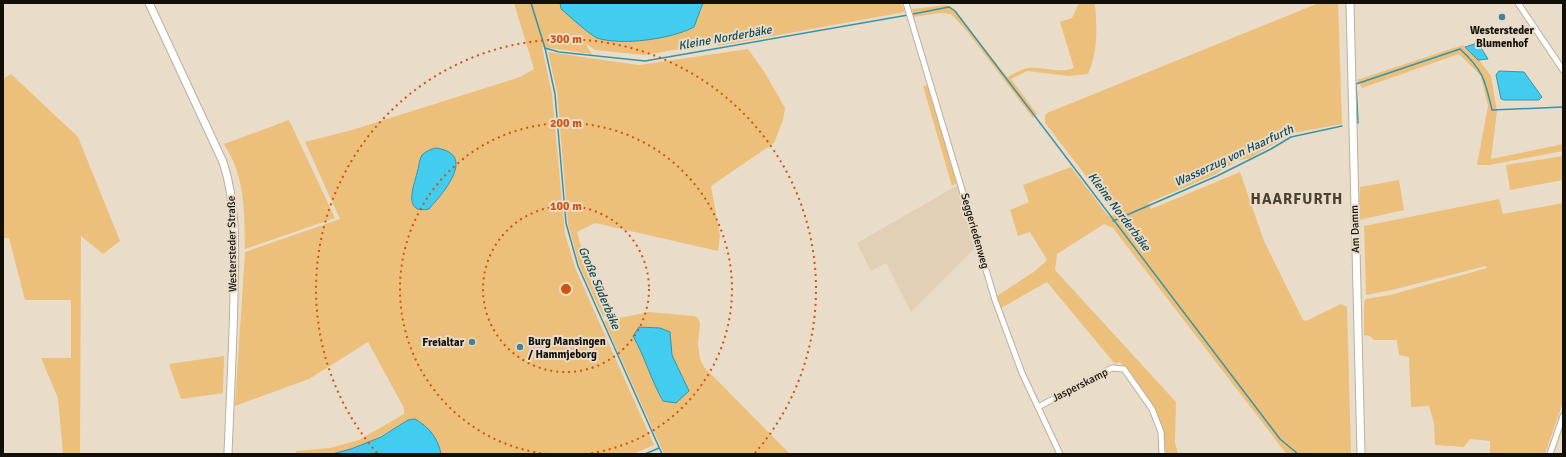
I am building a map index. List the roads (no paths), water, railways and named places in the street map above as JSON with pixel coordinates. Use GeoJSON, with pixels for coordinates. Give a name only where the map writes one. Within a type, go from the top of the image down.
{"type":"FeatureCollection","features":[{"type":"Feature","properties":{"kind":"main road","name":"Westersteder Straße"},"geometry":{"type":"LineString","coordinates":[[148,3],[224,162],[230,188],[233,210],[234,276],[228,454]]}},
{"type":"Feature","properties":{"kind":"main road","name":"Am Damm"},"geometry":{"type":"LineString","coordinates":[[1350,3],[1361,454]]}},
{"type":"Feature","properties":{"kind":"street","name":"Seggeriedenweg"},"geometry":{"type":"LineString","coordinates":[[906,3],[995,300],[1022,373],[1060,454]]}},
{"type":"Feature","properties":{"kind":"street"},"geometry":{"type":"LineString","coordinates":[[1518,3],[1563,70]]}},
{"type":"Feature","properties":{"kind":"street","name":"Jasperskamp"},"geometry":{"type":"LineString","coordinates":[[1038,407],[1112,368],[1124,369],[1152,409],[1161,432],[1162,454]]}},
{"type":"Feature","properties":{"kind":"street"},"geometry":{"type":"LineString","coordinates":[[1550,454],[1562,419]]}},
{"type":"Feature","properties":{"kind":"water"},"geometry":{"type":"Polygon","coordinates":[[[560,3],[703,3],[694,27],[660,38],[619,41],[597,38],[561,9],[560,3]]]}},
{"type":"Feature","properties":{"kind":"water"},"geometry":{"type":"Polygon","coordinates":[[[1478,43],[1488,59],[1478,60],[1465,47],[1478,43]]]}},
{"type":"Feature","properties":{"kind":"water"},"geometry":{"type":"Polygon","coordinates":[[[1499,71],[1524,72],[1542,97],[1539,100],[1501,99],[1496,75],[1499,71]]]}},
{"type":"Feature","properties":{"kind":"water"},"geometry":{"type":"Polygon","coordinates":[[[436,148],[448,152],[455,158],[456,166],[454,175],[442,194],[429,209],[421,210],[415,208],[412,198],[412,191],[422,155],[429,150],[436,148]]]}},
{"type":"Feature","properties":{"kind":"water"},"geometry":{"type":"Polygon","coordinates":[[[639,327],[660,328],[670,332],[672,355],[689,391],[676,403],[663,401],[659,393],[633,336],[639,327]]]}},
{"type":"Feature","properties":{"kind":"water"},"geometry":{"type":"Polygon","coordinates":[[[415,419],[429,429],[438,443],[441,454],[332,454],[351,449],[381,437],[408,420],[415,419]]]}},
{"type":"Feature","properties":{"kind":"waterway","name":"Große Süderbäke"},"geometry":{"type":"LineString","coordinates":[[531,3],[545,48],[555,94],[566,223],[578,266],[662,454]]}},
{"type":"Feature","properties":{"kind":"waterway","name":"Kleine Norderbäke"},"geometry":{"type":"LineString","coordinates":[[913,14],[949,7],[955,11],[1280,439],[1298,454]]}},
{"type":"Feature","properties":{"kind":"waterway","name":"Kleine Norderbäke"},"geometry":{"type":"LineString","coordinates":[[545,48],[559,52],[645,61],[908,15]]}},
{"type":"Feature","properties":{"kind":"waterway","name":"Wasserzug von Haarfurth"},"geometry":{"type":"LineString","coordinates":[[1358,123],[1356,84],[1460,49],[1474,63],[1482,76],[1492,110],[1563,107]]}},
{"type":"Feature","properties":{"kind":"waterway","name":"Wasserzug von Haarfurth"},"geometry":{"type":"LineString","coordinates":[[1113,221],[1217,176],[1271,149],[1291,137],[1342,126]]}},
{"type":"Feature","properties":{"kind":"waterway"},"geometry":{"type":"LineString","coordinates":[[645,454],[659,448]]}},
{"type":"Feature","properties":{"kind":"place","name":"Westersteder Blumenhof"},"geometry":{"type":"Point","coordinates":[1502,17]}},
{"type":"Feature","properties":{"kind":"place","name":"Freialtar"},"geometry":{"type":"Point","coordinates":[472,342]}},
{"type":"Feature","properties":{"kind":"place","name":"Burg Mansingen / Hammjeborg"},"geometry":{"type":"Point","coordinates":[520,347]}},
{"type":"Feature","properties":{"kind":"district","name":"HAARFURTH"},"geometry":{"type":"Point","coordinates":[1297,199]}}]}
